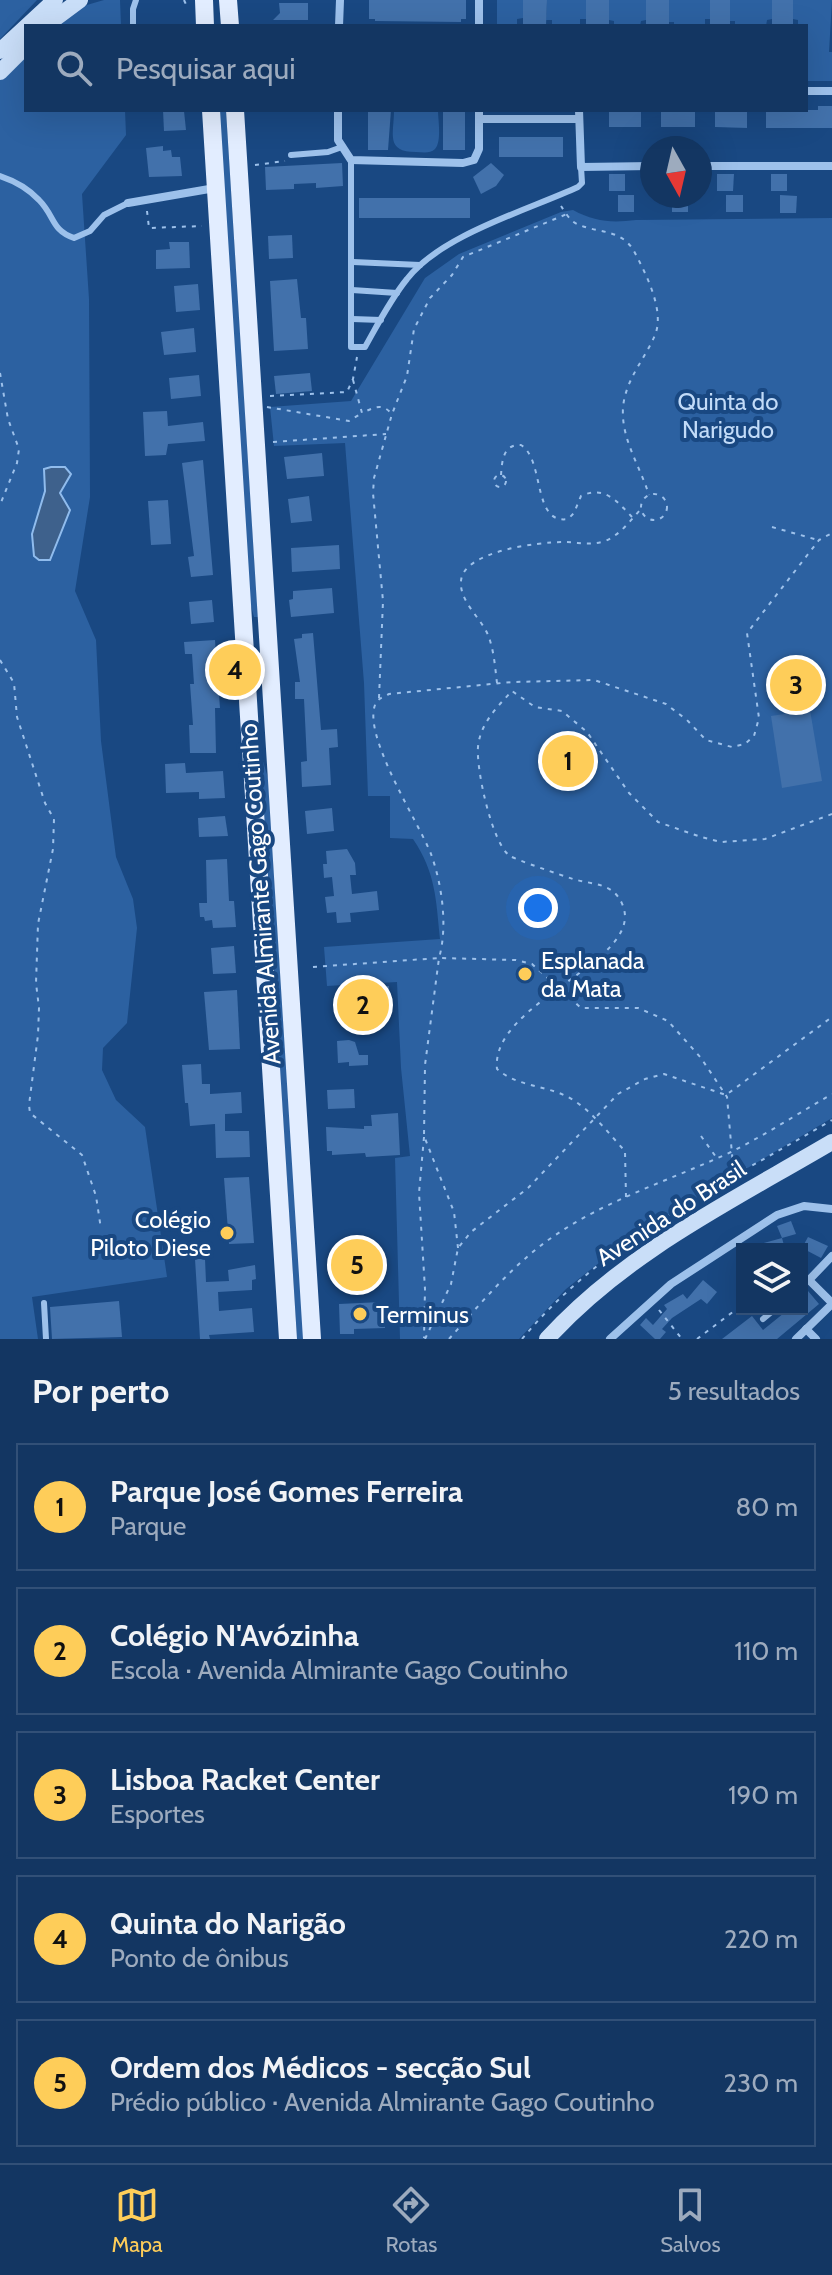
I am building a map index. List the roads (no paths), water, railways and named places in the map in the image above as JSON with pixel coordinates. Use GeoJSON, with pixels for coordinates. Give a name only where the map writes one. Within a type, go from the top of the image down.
{"type":"FeatureCollection","features":[{"type":"Feature","properties":{"kind":"main road"},"geometry":{"type":"LineString","coordinates":[[29,24],[55,0]]}},
{"type":"Feature","properties":{"kind":"main road"},"geometry":{"type":"LineString","coordinates":[[48,24],[80,0]]}},
{"type":"Feature","properties":{"kind":"main road"},"geometry":{"type":"LineString","coordinates":[[204,0],[205,24]]}},
{"type":"Feature","properties":{"kind":"main road"},"geometry":{"type":"LineString","coordinates":[[228,0],[230,24]]}},
{"type":"Feature","properties":{"kind":"main road"},"geometry":{"type":"LineString","coordinates":[[0,51],[24,29]]}},
{"type":"Feature","properties":{"kind":"main road"},"geometry":{"type":"LineString","coordinates":[[0,72],[24,48]]}},
{"type":"Feature","properties":{"kind":"main road","name":"Avenida Almirante Gago Coutinho"},"geometry":{"type":"LineString","coordinates":[[211,112],[288,1339]]}},
{"type":"Feature","properties":{"kind":"main road","name":"Avenida Almirante Gago Coutinho"},"geometry":{"type":"LineString","coordinates":[[235,112],[312,1339]]}},
{"type":"Feature","properties":{"kind":"main road"},"geometry":{"type":"LineString","coordinates":[[246,676],[270,674]]}},
{"type":"Feature","properties":{"kind":"main road"},"geometry":{"type":"LineString","coordinates":[[248,702],[272,700]]}},
{"type":"Feature","properties":{"kind":"main road","name":"Avenida do Brasil"},"geometry":{"type":"LineString","coordinates":[[547,1339],[601,1286],[644,1253],[832,1142]]}},
{"type":"Feature","properties":{"kind":"street"},"geometry":{"type":"LineString","coordinates":[[339,24],[340,0]]}},
{"type":"Feature","properties":{"kind":"street"},"geometry":{"type":"LineString","coordinates":[[479,0],[479,24]]}},
{"type":"Feature","properties":{"kind":"street"},"geometry":{"type":"LineString","coordinates":[[808,91],[832,91]]}},
{"type":"Feature","properties":{"kind":"street"},"geometry":{"type":"LineString","coordinates":[[338,112],[338,140],[351,160],[463,163],[474,160],[479,149],[479,115],[579,114],[581,167],[640,166]]}},
{"type":"Feature","properties":{"kind":"street"},"geometry":{"type":"LineString","coordinates":[[712,166],[832,166]]}},
{"type":"Feature","properties":{"kind":"street"},"geometry":{"type":"LineString","coordinates":[[128,203],[216,188]]}},
{"type":"Feature","properties":{"kind":"street"},"geometry":{"type":"LineString","coordinates":[[610,1339],[651,1299],[777,1215],[804,1206],[832,1209]]}},
{"type":"Feature","properties":{"kind":"street"},"geometry":{"type":"LineString","coordinates":[[808,1279],[832,1256]]}},
{"type":"Feature","properties":{"kind":"street"},"geometry":{"type":"LineString","coordinates":[[796,1339],[832,1303],[808,1284]]}},
{"type":"Feature","properties":{"kind":"street"},"geometry":{"type":"LineString","coordinates":[[806,1329],[816,1339]]}},
{"type":"Feature","properties":{"kind":"lane"},"geometry":{"type":"LineString","coordinates":[[133,24],[136,0]]}},
{"type":"Feature","properties":{"kind":"lane"},"geometry":{"type":"LineString","coordinates":[[291,155],[328,152],[342,147]]}},
{"type":"Feature","properties":{"kind":"lane"},"geometry":{"type":"LineString","coordinates":[[351,160],[351,347],[365,347],[397,293],[433,253],[578,187],[582,183],[581,167]]}},
{"type":"Feature","properties":{"kind":"lane"},"geometry":{"type":"LineString","coordinates":[[0,176],[19,183],[39,199],[61,234],[74,238],[90,231],[104,215],[128,203]]}},
{"type":"Feature","properties":{"kind":"lane"},"geometry":{"type":"LineString","coordinates":[[353,262],[420,265]]}},
{"type":"Feature","properties":{"kind":"lane"},"geometry":{"type":"LineString","coordinates":[[352,290],[397,293]]}},
{"type":"Feature","properties":{"kind":"lane"},"geometry":{"type":"LineString","coordinates":[[352,319],[381,320]]}},
{"type":"Feature","properties":{"kind":"lane"},"geometry":{"type":"LineString","coordinates":[[44,1303],[46,1339]]}},
{"type":"Feature","properties":{"kind":"lane"},"geometry":{"type":"LineString","coordinates":[[763,1319],[768,1315]]}},
{"type":"Feature","properties":{"kind":"place","name":"Quinta do Narigão"},"geometry":{"type":"Point","coordinates":[235,670]}},
{"type":"Feature","properties":{"kind":"place","name":"Lisboa Racket Center"},"geometry":{"type":"Point","coordinates":[796,685]}},
{"type":"Feature","properties":{"kind":"place","name":"Parque José Gomes Ferreira"},"geometry":{"type":"Point","coordinates":[568,761]}},
{"type":"Feature","properties":{"kind":"place","name":"Esplanada da Mata"},"geometry":{"type":"Point","coordinates":[525,974]}},
{"type":"Feature","properties":{"kind":"place","name":"Colégio N'Avózinha"},"geometry":{"type":"Point","coordinates":[363,1005]}},
{"type":"Feature","properties":{"kind":"place","name":"Colégio Piloto Diese"},"geometry":{"type":"Point","coordinates":[227,1233]}},
{"type":"Feature","properties":{"kind":"place","name":"Ordem dos Médicos - secção Sul"},"geometry":{"type":"Point","coordinates":[357,1265]}},
{"type":"Feature","properties":{"kind":"place","name":"Terminus"},"geometry":{"type":"Point","coordinates":[360,1314]}},
{"type":"Feature","properties":{"kind":"park label","name":"Quinta do Narigudo"},"geometry":{"type":"Point","coordinates":[728,415]}}]}
